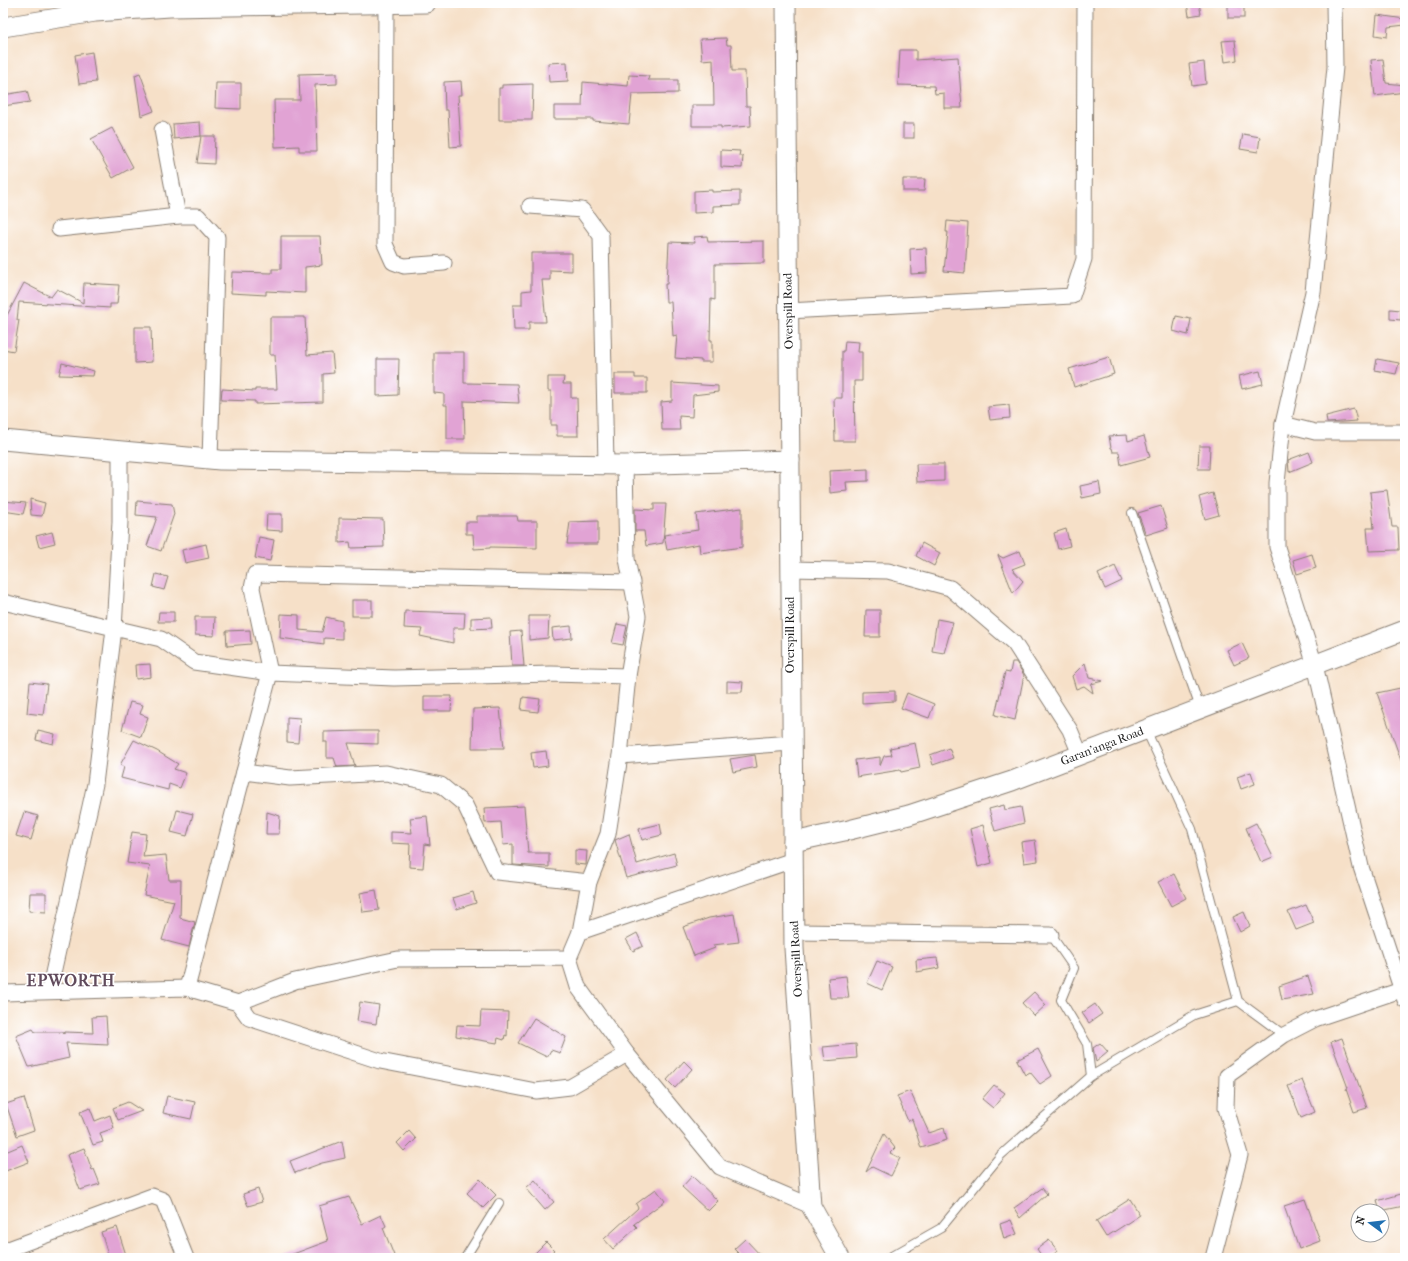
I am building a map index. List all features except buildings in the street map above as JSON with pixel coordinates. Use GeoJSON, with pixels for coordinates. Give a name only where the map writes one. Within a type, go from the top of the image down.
{"type":"FeatureCollection","features":[{"type":"Feature","properties":{"kind":"street"},"geometry":{"type":"LineString","coordinates":[[3,27],[95,8],[426,3]]}},
{"type":"Feature","properties":{"kind":"street","name":"Overspill Road"},"geometry":{"type":"LineString","coordinates":[[786,3],[791,743],[794,932],[811,1206],[840,1258]]}},
{"type":"Feature","properties":{"kind":"street"},"geometry":{"type":"LineString","coordinates":[[788,311],[1072,296],[1084,259],[1084,3]]}},
{"type":"Feature","properties":{"kind":"street"},"geometry":{"type":"LineString","coordinates":[[1212,1258],[1240,1156],[1226,1108],[1227,1076],[1284,1035],[1315,1019],[1403,995],[1361,867],[1315,665],[1277,547],[1277,483],[1282,424],[1313,292],[1334,67],[1334,3]]}},
{"type":"Feature","properties":{"kind":"street"},"geometry":{"type":"LineString","coordinates":[[386,4],[385,244],[393,262],[404,266],[444,263]]}},
{"type":"Feature","properties":{"kind":"street"},"geometry":{"type":"LineString","coordinates":[[162,130],[178,216]]}},
{"type":"Feature","properties":{"kind":"street"},"geometry":{"type":"LineString","coordinates":[[530,206],[582,210],[601,236],[606,464]]}},
{"type":"Feature","properties":{"kind":"street"},"geometry":{"type":"LineString","coordinates":[[59,229],[178,216],[198,216],[217,237],[210,460]]}},
{"type":"Feature","properties":{"kind":"street"},"geometry":{"type":"LineString","coordinates":[[1282,424],[1315,432],[1405,432]]}},
{"type":"Feature","properties":{"kind":"street"},"geometry":{"type":"LineString","coordinates":[[3,440],[210,460],[625,465],[790,460]]}},
{"type":"Feature","properties":{"kind":"street"},"geometry":{"type":"LineString","coordinates":[[49,991],[95,784],[114,629],[120,522],[120,452]]}},
{"type":"Feature","properties":{"kind":"street"},"geometry":{"type":"LineString","coordinates":[[625,465],[627,559],[638,616],[628,676],[620,756],[608,834],[589,882],[580,932],[569,958],[578,987],[627,1054],[720,1167],[811,1206]]}},
{"type":"Feature","properties":{"kind":"street"},"geometry":{"type":"LineString","coordinates":[[790,569],[888,571],[950,588],[1014,643],[1070,730],[1080,754]]}},
{"type":"Feature","properties":{"kind":"street"},"geometry":{"type":"LineString","coordinates":[[187,988],[270,673],[252,588],[255,574],[632,582]]}},
{"type":"Feature","properties":{"kind":"street"},"geometry":{"type":"LineString","coordinates":[[3,602],[160,639],[194,662],[270,673],[394,678],[551,674],[628,676]]}},
{"type":"Feature","properties":{"kind":"street","name":"Garan'anga Road"},"geometry":{"type":"LineString","coordinates":[[793,851],[849,830],[909,814],[1012,781],[1405,630]]}},
{"type":"Feature","properties":{"kind":"street"},"geometry":{"type":"LineString","coordinates":[[620,756],[791,743]]}},
{"type":"Feature","properties":{"kind":"street"},"geometry":{"type":"LineString","coordinates":[[244,772],[290,778],[386,773],[441,785],[465,805],[497,872],[589,882]]}},
{"type":"Feature","properties":{"kind":"street"},"geometry":{"type":"LineString","coordinates":[[580,932],[793,851]]}},
{"type":"Feature","properties":{"kind":"street"},"geometry":{"type":"LineString","coordinates":[[794,932],[1051,935]]}},
{"type":"Feature","properties":{"kind":"street"},"geometry":{"type":"LineString","coordinates":[[238,1003],[295,981],[398,959],[569,958]]}},
{"type":"Feature","properties":{"kind":"street"},"geometry":{"type":"LineString","coordinates":[[3,993],[187,988],[238,1003],[249,1018],[380,1062],[536,1091],[570,1087],[627,1054]]}},
{"type":"Feature","properties":{"kind":"street"},"geometry":{"type":"LineString","coordinates":[[3,1250],[152,1196],[163,1200],[186,1258]]}},
{"type":"Feature","properties":{"kind":"lane"},"geometry":{"type":"LineString","coordinates":[[1132,513],[1200,708]]}},
{"type":"Feature","properties":{"kind":"lane"},"geometry":{"type":"LineString","coordinates":[[1146,729],[1192,829],[1238,1001],[1284,1035]]}},
{"type":"Feature","properties":{"kind":"lane"},"geometry":{"type":"LineString","coordinates":[[1051,935],[1074,968],[1061,1000],[1087,1044],[1091,1076]]}},
{"type":"Feature","properties":{"kind":"lane"},"geometry":{"type":"LineString","coordinates":[[888,1258],[941,1228],[1001,1155],[1091,1076],[1194,1015],[1238,1001]]}},
{"type":"Feature","properties":{"kind":"lane"},"geometry":{"type":"LineString","coordinates":[[465,1258],[499,1203]]}},
{"type":"Feature","properties":{"kind":"district","name":"EPWORTH"},"geometry":{"type":"Point","coordinates":[71,980]}}]}
